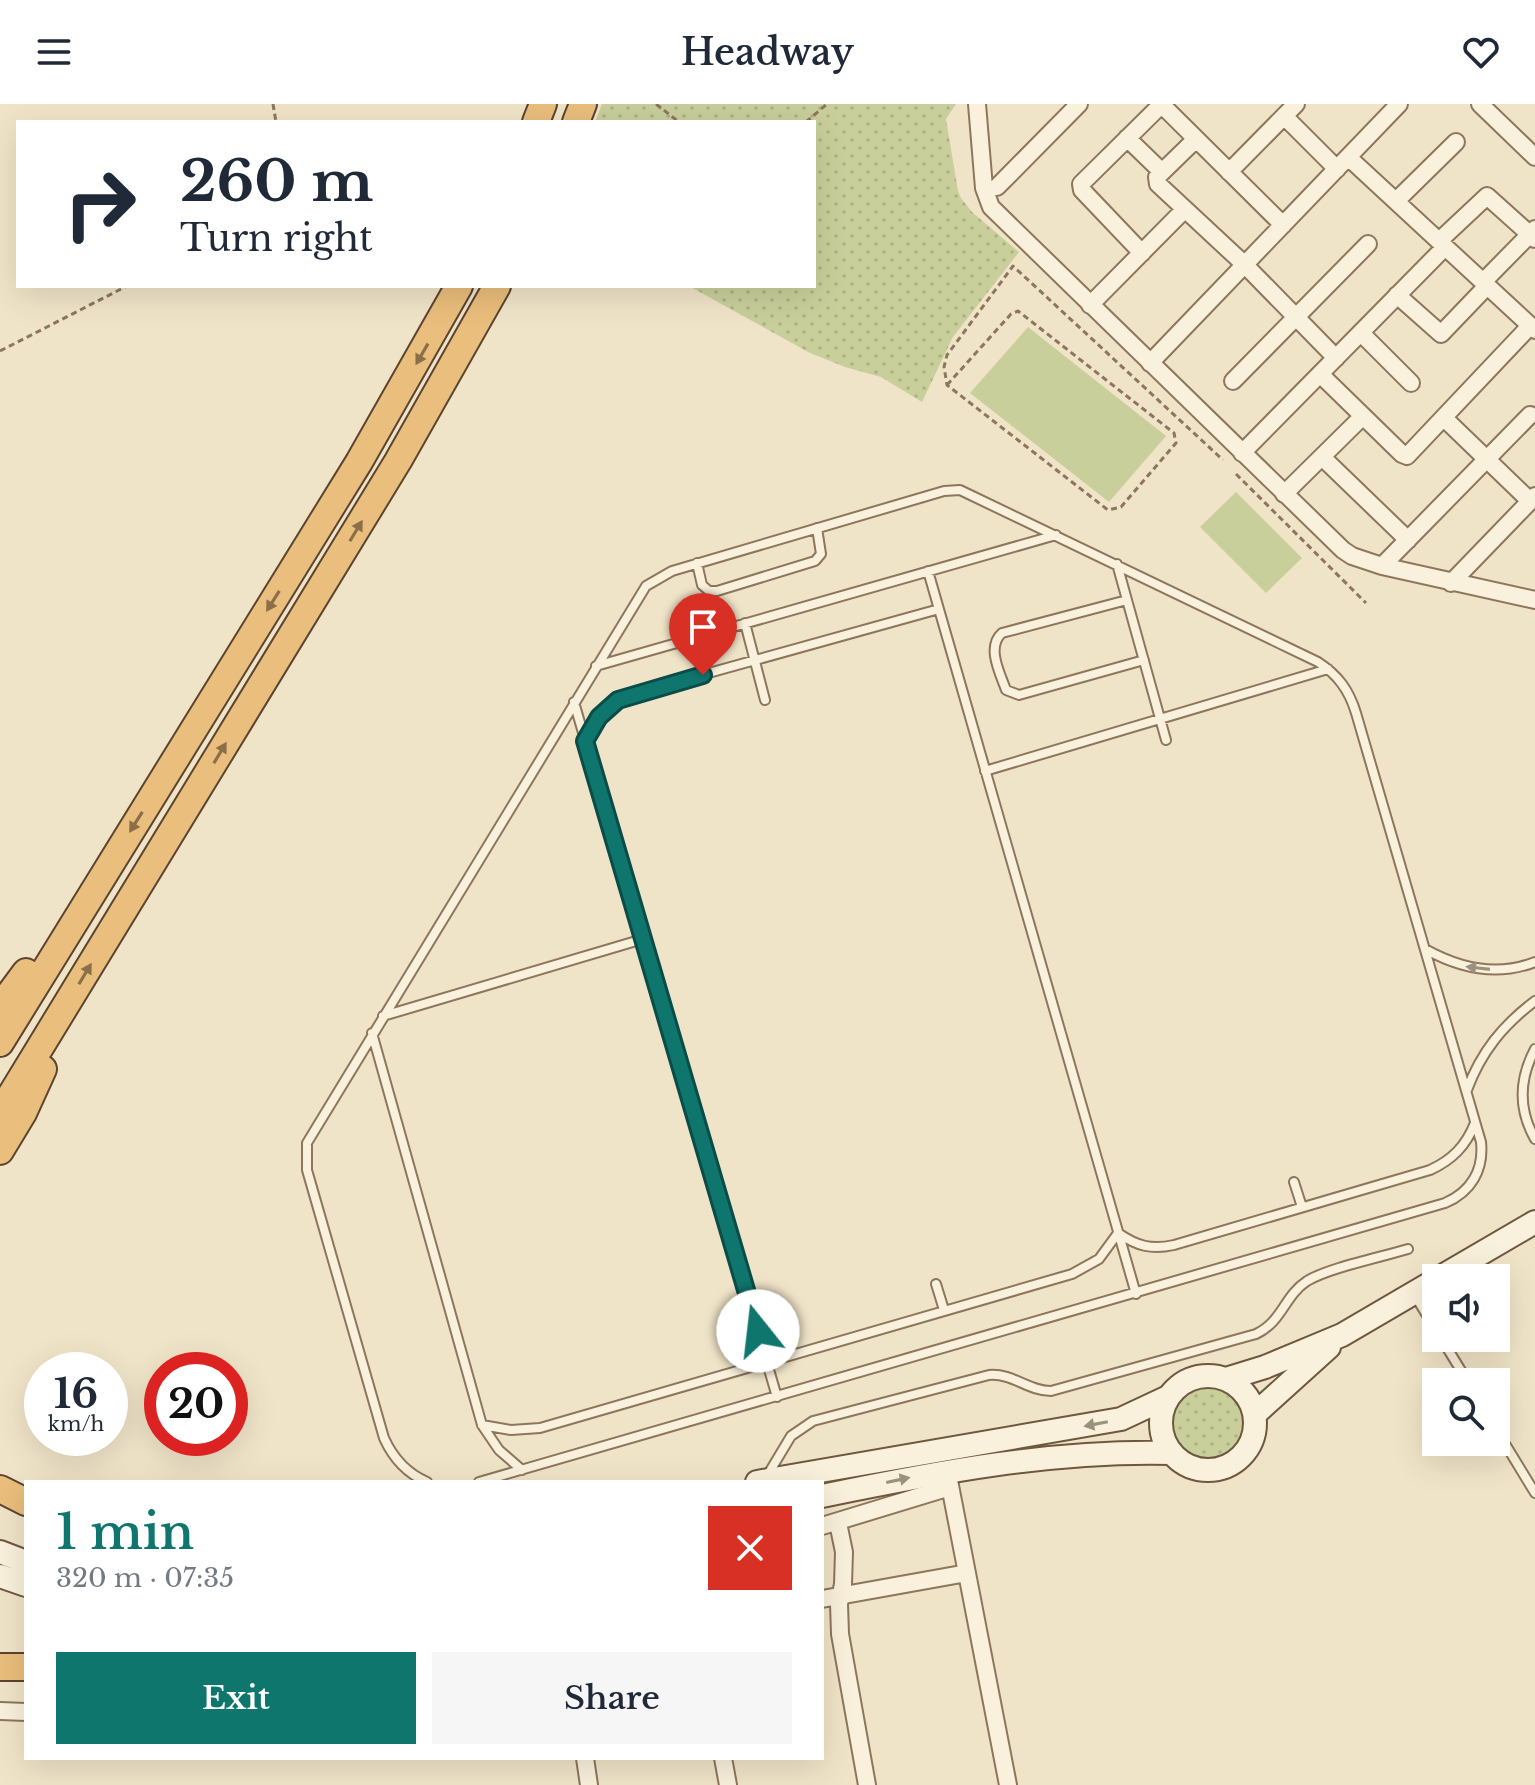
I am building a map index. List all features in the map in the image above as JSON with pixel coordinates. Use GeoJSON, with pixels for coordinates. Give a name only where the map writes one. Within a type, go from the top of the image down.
{"type":"FeatureCollection","features":[{"type":"Feature","properties":{"kind":"highway"},"geometry":{"type":"LineString","coordinates":[[0,1043],[359,462],[458,288]]}},
{"type":"Feature","properties":{"kind":"highway"},"geometry":{"type":"LineString","coordinates":[[0,1113],[398,461],[496,288]]}},
{"type":"Feature","properties":{"kind":"highway"},"geometry":{"type":"LineString","coordinates":[[0,1007],[43,952],[64,937]]}},
{"type":"Feature","properties":{"kind":"highway"},"geometry":{"type":"LineString","coordinates":[[0,1151],[23,1113],[63,1009]]}},
{"type":"Feature","properties":{"kind":"highway"},"geometry":{"type":"LineString","coordinates":[[0,1489],[24,1501]]}},
{"type":"Feature","properties":{"kind":"highway"},"geometry":{"type":"LineString","coordinates":[[0,1667],[24,1667]]}},
{"type":"Feature","properties":{"kind":"main road"},"geometry":{"type":"LineString","coordinates":[[1464,1264],[1535,1222]]}},
{"type":"Feature","properties":{"kind":"main road"},"geometry":{"type":"LineString","coordinates":[[1226,1379],[1265,1367],[1342,1335],[1422,1288]]}},
{"type":"Feature","properties":{"kind":"main road"},"geometry":{"type":"LineString","coordinates":[[1255,1414],[1342,1335]]}},
{"type":"Feature","properties":{"kind":"main road"},"geometry":{"type":"LineString","coordinates":[[1205,1375],[1226,1379],[1245,1393],[1255,1414],[1255,1429],[1250,1444],[1241,1457],[1213,1470],[1198,1469],[1183,1463],[1172,1453],[1161,1432],[1163,1408],[1168,1397],[1191,1378],[1205,1375]]}},
{"type":"Feature","properties":{"kind":"main road"},"geometry":{"type":"LineString","coordinates":[[766,1480],[1121,1419],[1168,1397]]}},
{"type":"Feature","properties":{"kind":"main road"},"geometry":{"type":"LineString","coordinates":[[824,1496],[948,1479],[1090,1453],[1172,1453]]}},
{"type":"Feature","properties":{"kind":"main road"},"geometry":{"type":"LineString","coordinates":[[0,1552],[24,1561]]}},
{"type":"Feature","properties":{"kind":"main road"},"geometry":{"type":"LineString","coordinates":[[0,1576],[24,1584]]}},
{"type":"Feature","properties":{"kind":"street"},"geometry":{"type":"LineString","coordinates":[[977,104],[984,188],[991,207],[1347,553],[1382,566],[1535,600]]}},
{"type":"Feature","properties":{"kind":"street"},"geometry":{"type":"LineString","coordinates":[[997,187],[1079,104]]}},
{"type":"Feature","properties":{"kind":"street"},"geometry":{"type":"LineString","coordinates":[[1142,253],[1081,187],[1084,179],[1161,104],[1283,225]]}},
{"type":"Feature","properties":{"kind":"street"},"geometry":{"type":"LineString","coordinates":[[1150,363],[1399,104]]}},
{"type":"Feature","properties":{"kind":"street"},"geometry":{"type":"LineString","coordinates":[[1489,107],[1533,152]]}},
{"type":"Feature","properties":{"kind":"street"},"geometry":{"type":"LineString","coordinates":[[1229,172],[1290,110],[1343,163],[1396,201],[1532,328],[1407,456],[1362,417],[1320,374]]}},
{"type":"Feature","properties":{"kind":"street"},"geometry":{"type":"LineString","coordinates":[[1127,138],[1162,172]]}},
{"type":"Feature","properties":{"kind":"street"},"geometry":{"type":"LineString","coordinates":[[1196,139],[1156,179],[1158,184],[1245,265],[1336,358]]}},
{"type":"Feature","properties":{"kind":"street"},"geometry":{"type":"LineString","coordinates":[[1396,201],[1456,142]]}},
{"type":"Feature","properties":{"kind":"street"},"geometry":{"type":"LineString","coordinates":[[1242,453],[1361,333],[1487,196],[1533,234],[1441,334],[1397,295]]}},
{"type":"Feature","properties":{"kind":"street"},"geometry":{"type":"LineString","coordinates":[[1090,305],[1185,209]]}},
{"type":"Feature","properties":{"kind":"street"},"geometry":{"type":"LineString","coordinates":[[1233,381],[1368,244]]}},
{"type":"Feature","properties":{"kind":"street"},"geometry":{"type":"LineString","coordinates":[[1361,333],[1411,383]]}},
{"type":"Feature","properties":{"kind":"street"},"geometry":{"type":"LineString","coordinates":[[1382,566],[1530,415]]}},
{"type":"Feature","properties":{"kind":"street"},"geometry":{"type":"LineString","coordinates":[[1284,494],[1362,417]]}},
{"type":"Feature","properties":{"kind":"street"},"geometry":{"type":"LineString","coordinates":[[1444,418],[1533,498],[1451,583]]}},
{"type":"Feature","properties":{"kind":"street"},"geometry":{"type":"LineString","coordinates":[[1322,457],[1408,540]]}},
{"type":"Feature","properties":{"kind":"street"},"geometry":{"type":"LineString","coordinates":[[867,1785],[840,1634],[844,1552],[830,1524],[948,1479],[1008,1785]]}},
{"type":"Feature","properties":{"kind":"street"},"geometry":{"type":"LineString","coordinates":[[824,1599],[967,1573]]}},
{"type":"Feature","properties":{"kind":"street"},"geometry":{"type":"LineString","coordinates":[[0,1711],[24,1712]]}},
{"type":"Feature","properties":{"kind":"street"},"geometry":{"type":"LineString","coordinates":[[585,1760],[589,1785]]}},
{"type":"Feature","properties":{"kind":"street"},"geometry":{"type":"LineString","coordinates":[[723,1760],[728,1785]]}},
{"type":"Feature","properties":{"kind":"lane"},"geometry":{"type":"LineString","coordinates":[[423,1480],[397,1461],[384,1438],[305,1161],[310,1135],[646,586],[663,574],[697,563],[952,489],[968,492],[1117,564],[1328,669],[1338,678],[1352,700],[1475,1122],[1482,1151],[1479,1171],[1469,1187],[1454,1200],[486,1480]]}},
{"type":"Feature","properties":{"kind":"lane"},"geometry":{"type":"LineString","coordinates":[[697,563],[702,585],[709,591],[717,591],[815,561],[821,554],[817,528]]}},
{"type":"Feature","properties":{"kind":"lane"},"geometry":{"type":"LineString","coordinates":[[595,666],[1056,535]]}},
{"type":"Feature","properties":{"kind":"lane"},"geometry":{"type":"LineString","coordinates":[[1117,564],[1166,740]]}},
{"type":"Feature","properties":{"kind":"lane"},"geometry":{"type":"LineString","coordinates":[[928,571],[1136,1294]]}},
{"type":"Feature","properties":{"kind":"lane"},"geometry":{"type":"LineString","coordinates":[[1127,600],[1002,633],[995,641],[994,650],[1006,690],[1019,695],[1144,660]]}},
{"type":"Feature","properties":{"kind":"lane"},"geometry":{"type":"LineString","coordinates":[[585,741],[604,711],[626,696],[939,609]]}},
{"type":"Feature","properties":{"kind":"lane"},"geometry":{"type":"LineString","coordinates":[[745,623],[765,700]]}},
{"type":"Feature","properties":{"kind":"lane"},"geometry":{"type":"LineString","coordinates":[[985,771],[1328,669]]}},
{"type":"Feature","properties":{"kind":"lane"},"geometry":{"type":"LineString","coordinates":[[574,702],[777,1397]]}},
{"type":"Feature","properties":{"kind":"lane"},"geometry":{"type":"LineString","coordinates":[[382,1016],[643,939]]}},
{"type":"Feature","properties":{"kind":"lane"},"geometry":{"type":"LineString","coordinates":[[1425,948],[1459,965],[1478,969],[1516,968],[1535,962]]}},
{"type":"Feature","properties":{"kind":"lane"},"geometry":{"type":"LineString","coordinates":[[1466,1091],[1479,1062],[1497,1036],[1535,1001]]}},
{"type":"Feature","properties":{"kind":"lane"},"geometry":{"type":"LineString","coordinates":[[372,1033],[482,1425],[499,1450],[522,1470]]}},
{"type":"Feature","properties":{"kind":"lane"},"geometry":{"type":"LineString","coordinates":[[1535,1049],[1528,1063],[1522,1091],[1526,1119],[1535,1139]]}},
{"type":"Feature","properties":{"kind":"lane"},"geometry":{"type":"LineString","coordinates":[[1118,1233],[1130,1242],[1159,1248],[1442,1164],[1463,1146],[1475,1122]]}},
{"type":"Feature","properties":{"kind":"lane"},"geometry":{"type":"LineString","coordinates":[[1294,1182],[1302,1207]]}},
{"type":"Feature","properties":{"kind":"lane"},"geometry":{"type":"LineString","coordinates":[[482,1425],[511,1430],[540,1428],[1086,1268],[1110,1247],[1118,1233]]}},
{"type":"Feature","properties":{"kind":"lane"},"geometry":{"type":"LineString","coordinates":[[761,1480],[791,1436],[813,1421],[989,1375],[1004,1375],[1033,1389],[1051,1391],[1256,1334],[1278,1319],[1292,1295],[1307,1282],[1408,1249]]}},
{"type":"Feature","properties":{"kind":"lane"},"geometry":{"type":"LineString","coordinates":[[936,1284],[944,1310]]}},
{"type":"Feature","properties":{"kind":"lane"},"geometry":{"type":"LineString","coordinates":[[1414,1293],[1422,1306]]}},
{"type":"Feature","properties":{"kind":"lane"},"geometry":{"type":"LineString","coordinates":[[1510,1452],[1535,1493]]}},
{"type":"Feature","properties":{"kind":"path"},"geometry":{"type":"LineString","coordinates":[[656,104],[676,120]]}},
{"type":"Feature","properties":{"kind":"path"},"geometry":{"type":"LineString","coordinates":[[808,120],[827,104]]}},
{"type":"Feature","properties":{"kind":"path"},"geometry":{"type":"LineString","coordinates":[[947,385],[1011,314],[1018,311],[1174,433],[1176,443],[1121,507],[1108,510],[947,385],[944,367],[947,355],[1013,266],[1223,460]]}},
{"type":"Feature","properties":{"kind":"path"},"geometry":{"type":"LineString","coordinates":[[0,351],[123,288]]}},
{"type":"Feature","properties":{"kind":"path"},"geometry":{"type":"LineString","coordinates":[[1236,474],[1366,603]]}},
{"type":"Feature","properties":{"kind":"green space"},"geometry":{"type":"Polygon","coordinates":[[[602,104],[956,104],[946,119],[958,191],[972,212],[1019,252],[953,337],[922,402],[881,377],[810,353],[693,288],[816,288],[816,120],[596,120],[602,104]]]}},
{"type":"Feature","properties":{"kind":"green space"},"geometry":{"type":"Polygon","coordinates":[[[1028,327],[1166,436],[1109,502],[970,393],[1028,327]]]}},
{"type":"Feature","properties":{"kind":"green space"},"geometry":{"type":"Polygon","coordinates":[[[1236,492],[1302,558],[1266,593],[1200,527],[1236,492]]]}},
{"type":"Feature","properties":{"kind":"green space"},"geometry":{"type":"Polygon","coordinates":[[[1208,1386],[1229,1392],[1239,1402],[1245,1423],[1239,1444],[1229,1454],[1208,1460],[1187,1454],[1177,1444],[1171,1423],[1177,1402],[1187,1392],[1208,1386]]]}},
{"type":"Feature","properties":{"kind":"route"},"geometry":{"type":"LineString","coordinates":[[703,675],[618,700],[599,717],[585,741],[758,1331]]}}]}
